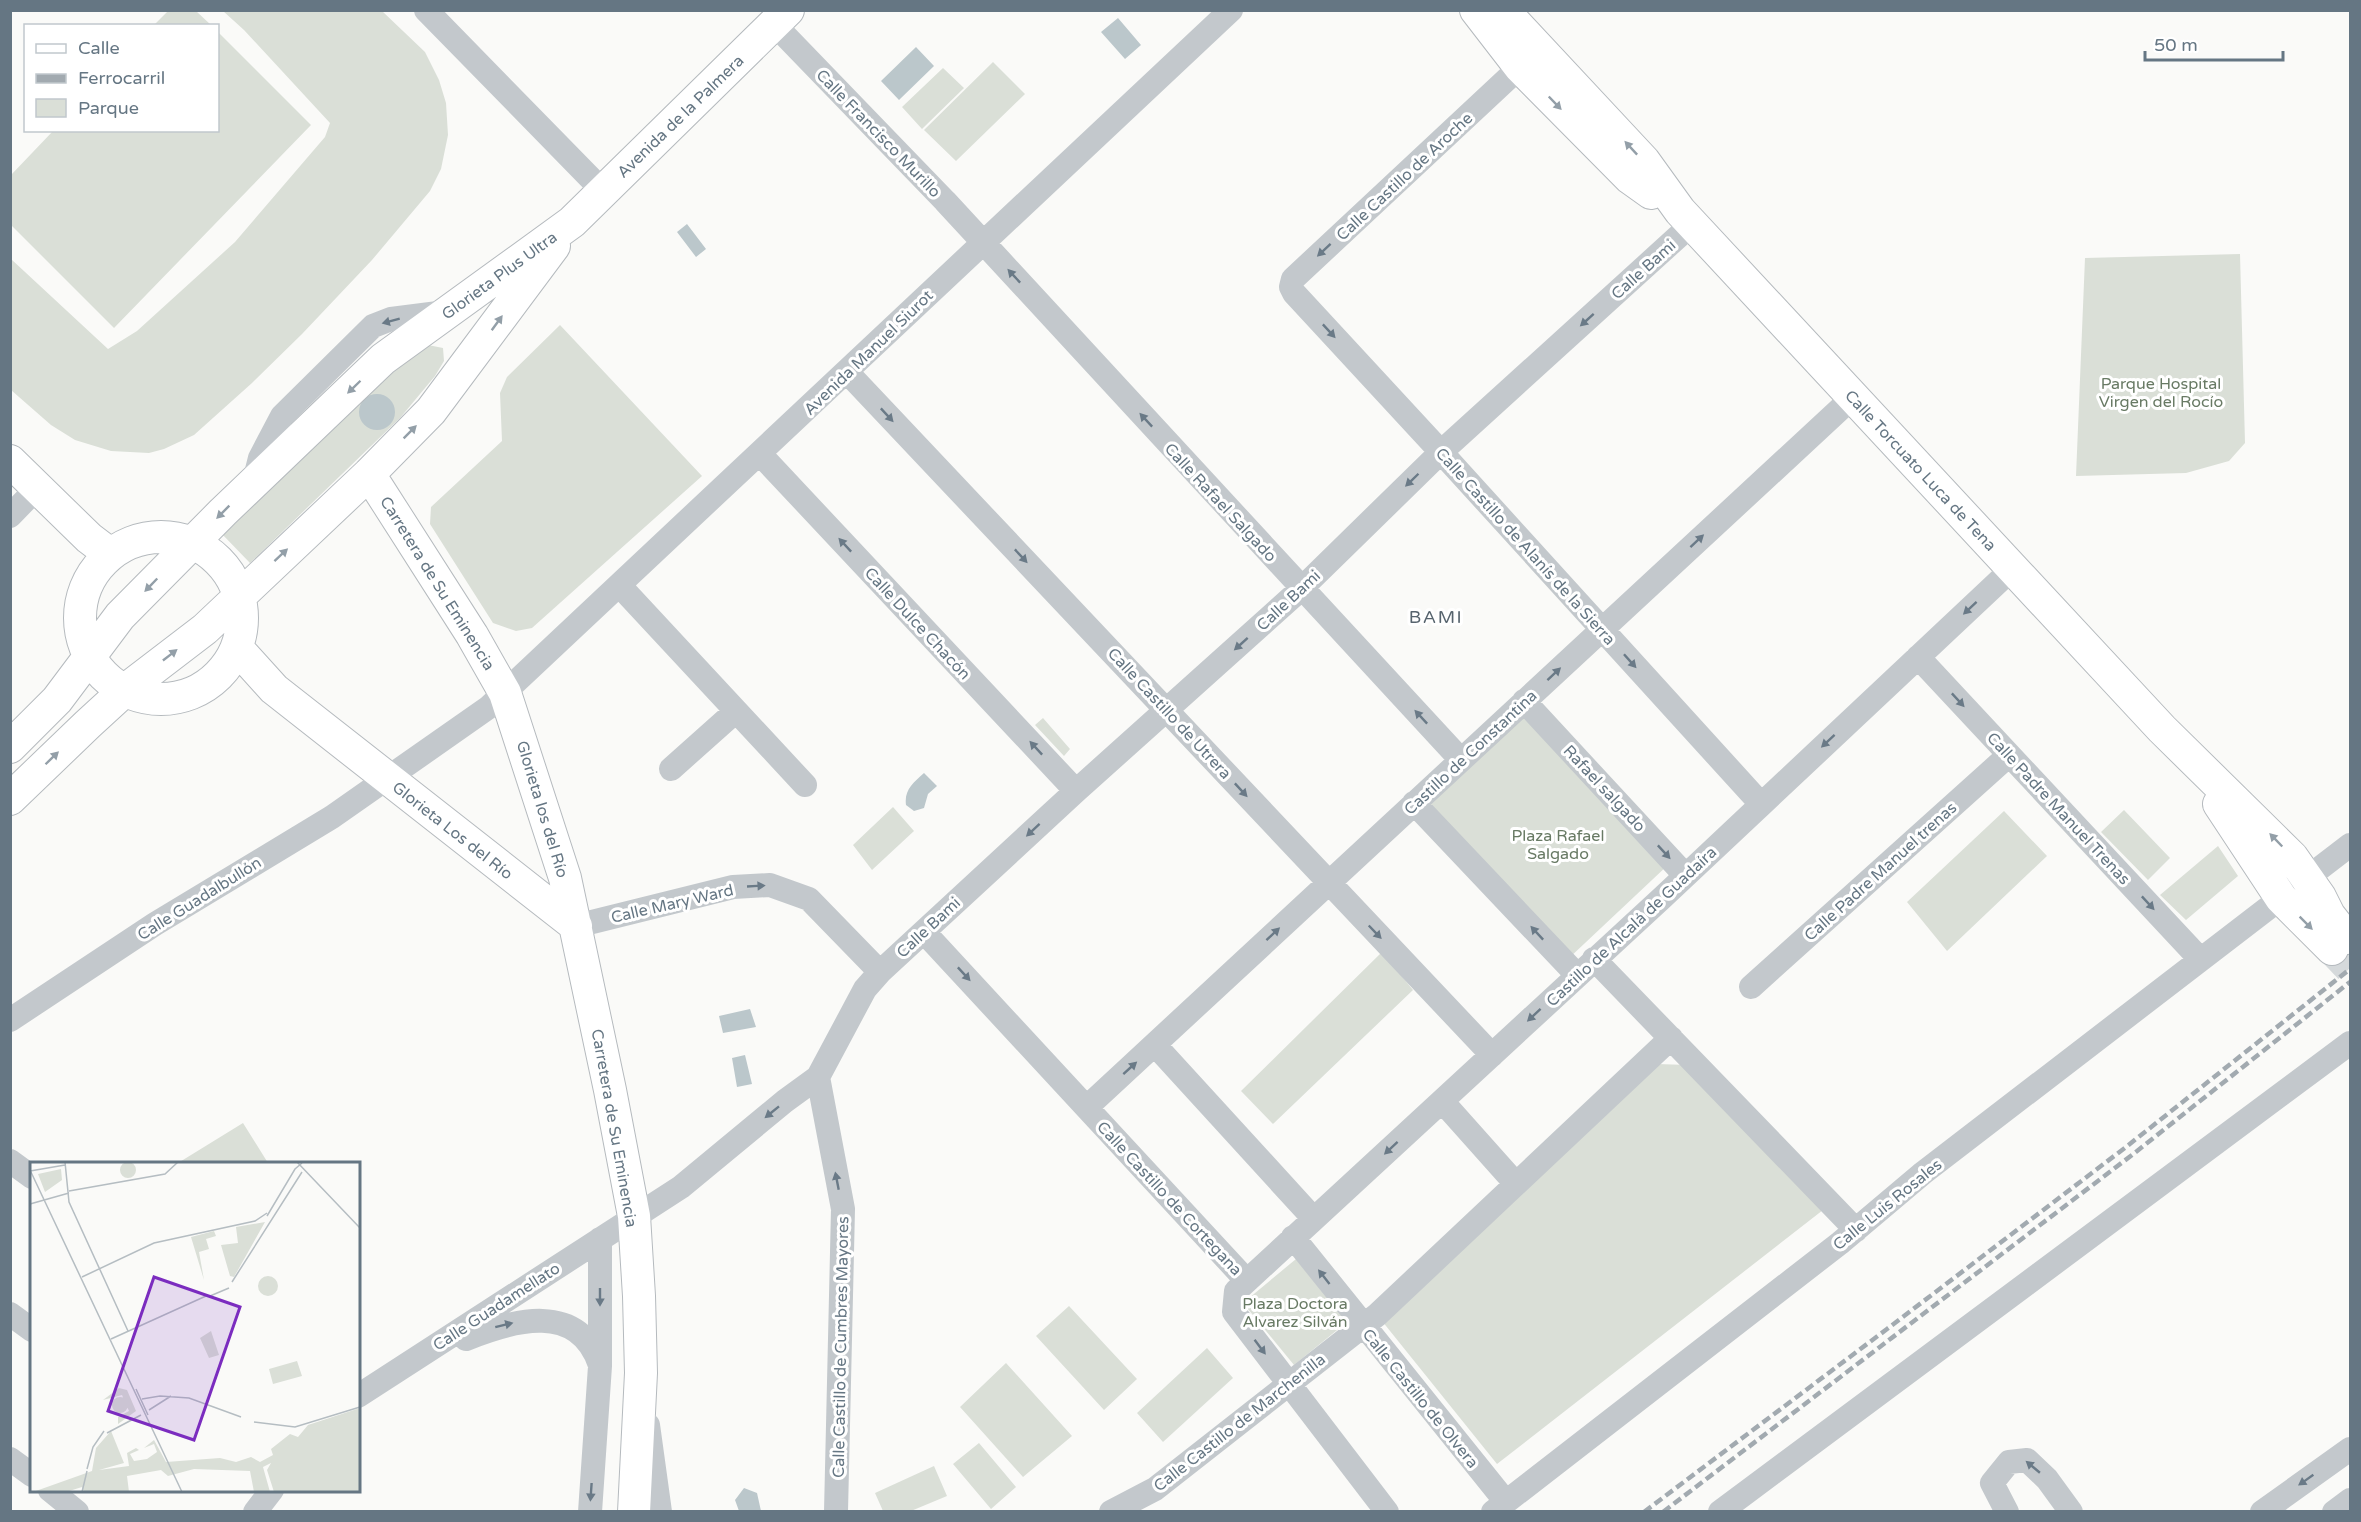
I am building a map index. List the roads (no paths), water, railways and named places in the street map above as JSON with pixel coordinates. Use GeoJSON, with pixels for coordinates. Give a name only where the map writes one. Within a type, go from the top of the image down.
{"type":"FeatureCollection","features":[{"type":"Feature","properties":{"kind":"main road","name":"Calle Torcuato Luca de Tena"},"geometry":{"type":"LineString","coordinates":[[1476,10],[1520,67],[1630,178],[1686,218]]}},
{"type":"Feature","properties":{"kind":"main road","name":"Calle Torcuato Luca de Tena"},"geometry":{"type":"LineString","coordinates":[[1503,10],[1644,161],[1686,218],[2162,729],[2227,814],[2295,887],[2339,943]]}},
{"type":"Feature","properties":{"kind":"main road","name":"Avenida de la Palmera"},"geometry":{"type":"LineString","coordinates":[[572,222],[781,17]]}},
{"type":"Feature","properties":{"kind":"main road","name":"Glorieta Plus Ultra"},"geometry":{"type":"LineString","coordinates":[[10,747],[57,700],[120,616],[254,482],[383,359],[572,222]]}},
{"type":"Feature","properties":{"kind":"main road","name":"Glorieta Plus Ultra"},"geometry":{"type":"LineString","coordinates":[[10,799],[124,692],[205,629],[369,474],[431,411],[572,222]]}},
{"type":"Feature","properties":{"kind":"main road"},"geometry":{"type":"LineString","coordinates":[[10,461],[98,554]]}},
{"type":"Feature","properties":{"kind":"main road","name":"Carretera de Su Eminencia"},"geometry":{"type":"LineString","coordinates":[[369,474],[472,635],[505,693]]}},
{"type":"Feature","properties":{"kind":"main road"},"geometry":{"type":"LineString","coordinates":[[149,537],[171,537],[192,543],[213,555],[228,573],[239,595],[242,619],[237,648],[213,681],[193,693],[170,699],[147,699],[124,692],[105,678],[90,658],[81,637],[79,614],[83,591],[98,554],[149,537]]}},
{"type":"Feature","properties":{"kind":"main road"},"geometry":{"type":"LineString","coordinates":[[237,648],[274,689],[388,779]]}},
{"type":"Feature","properties":{"kind":"main road"},"geometry":{"type":"LineString","coordinates":[[205,686],[274,689]]}},
{"type":"Feature","properties":{"kind":"main road","name":"Glorieta los del Río"},"geometry":{"type":"LineString","coordinates":[[505,693],[565,878],[576,926]]}},
{"type":"Feature","properties":{"kind":"main road","name":"Glorieta Los del Río"},"geometry":{"type":"LineString","coordinates":[[388,779],[576,926]]}},
{"type":"Feature","properties":{"kind":"main road","name":"Carretera de Su Eminencia"},"geometry":{"type":"LineString","coordinates":[[576,926],[634,1216],[641,1373],[634,1512]]}},
{"type":"Feature","properties":{"kind":"street"},"geometry":{"type":"LineString","coordinates":[[426,10],[603,191]]}},
{"type":"Feature","properties":{"kind":"street","name":"Avenida Manuel Siurot"},"geometry":{"type":"LineString","coordinates":[[505,693],[1231,10]]}},
{"type":"Feature","properties":{"kind":"street","name":"Calle Francisco Murillo"},"geometry":{"type":"LineString","coordinates":[[781,17],[983,242]]}},
{"type":"Feature","properties":{"kind":"street","name":"Calle Castillo de Aroche"},"geometry":{"type":"LineString","coordinates":[[1291,286],[1293,279],[1520,67]]}},
{"type":"Feature","properties":{"kind":"street","name":"Calle Bami"},"geometry":{"type":"LineString","coordinates":[[818,1077],[865,989],[880,972],[1077,790],[1301,589],[1686,218]]}},
{"type":"Feature","properties":{"kind":"street","name":"Calle Rafael Salgado"},"geometry":{"type":"LineString","coordinates":[[983,242],[1461,760]]}},
{"type":"Feature","properties":{"kind":"street","name":"Calle Castillo de Alanís de la Sierra"},"geometry":{"type":"LineString","coordinates":[[1291,286],[1294,293],[1761,804]]}},
{"type":"Feature","properties":{"kind":"street","name":"Calle Castillo de Utrera"},"geometry":{"type":"LineString","coordinates":[[847,372],[1492,1055]]}},
{"type":"Feature","properties":{"kind":"street","name":"Castillo de Constantina"},"geometry":{"type":"LineString","coordinates":[[1087,1107],[1853,397]]}},
{"type":"Feature","properties":{"kind":"street","name":"Calle Dulce Chacón"},"geometry":{"type":"LineString","coordinates":[[760,454],[1077,790]]}},
{"type":"Feature","properties":{"kind":"street"},"geometry":{"type":"LineString","coordinates":[[10,516],[38,488]]}},
{"type":"Feature","properties":{"kind":"street","name":"Castillo de Alcalá de Guadaíra"},"geometry":{"type":"LineString","coordinates":[[1246,1280],[1492,1055],[2013,568]]}},
{"type":"Feature","properties":{"kind":"street"},"geometry":{"type":"LineString","coordinates":[[620,586],[805,785]]}},
{"type":"Feature","properties":{"kind":"street","name":"Calle Padre Manuel Trenas"},"geometry":{"type":"LineString","coordinates":[[1918,657],[2200,959]]}},
{"type":"Feature","properties":{"kind":"street","name":"Glorieta Los del Río"},"geometry":{"type":"LineString","coordinates":[[388,779],[489,707],[505,693]]}},
{"type":"Feature","properties":{"kind":"street","name":"Rafael salgado"},"geometry":{"type":"LineString","coordinates":[[1524,702],[1685,875]]}},
{"type":"Feature","properties":{"kind":"street"},"geometry":{"type":"LineString","coordinates":[[671,769],[736,711]]}},
{"type":"Feature","properties":{"kind":"street","name":"Calle Padre Manuel trenas"},"geometry":{"type":"LineString","coordinates":[[1751,987],[2009,755]]}},
{"type":"Feature","properties":{"kind":"street","name":"Calle Guadalbullón"},"geometry":{"type":"LineString","coordinates":[[10,1020],[155,924],[332,817],[388,779]]}},
{"type":"Feature","properties":{"kind":"street"},"geometry":{"type":"LineString","coordinates":[[1414,803],[1586,967],[1671,1038],[1856,1230]]}},
{"type":"Feature","properties":{"kind":"street","name":"Calle Luis Rosales"},"geometry":{"type":"LineString","coordinates":[[1499,1507],[1856,1230],[1923,1173],[2350,845]]}},
{"type":"Feature","properties":{"kind":"street","name":"Calle Mary Ward"},"geometry":{"type":"LineString","coordinates":[[576,926],[733,887],[770,885],[809,899],[880,972]]}},
{"type":"Feature","properties":{"kind":"street","name":"Calle Castillo de Cortegana"},"geometry":{"type":"LineString","coordinates":[[924,932],[1246,1280],[1236,1291],[1234,1312],[1387,1512]]}},
{"type":"Feature","properties":{"kind":"street","name":"Calle Castillo de Marchenilla"},"geometry":{"type":"LineString","coordinates":[[1111,1512],[1155,1489],[1377,1316],[1671,1038]]}},
{"type":"Feature","properties":{"kind":"street"},"geometry":{"type":"LineString","coordinates":[[1720,1512],[2350,1043]]}},
{"type":"Feature","properties":{"kind":"street"},"geometry":{"type":"LineString","coordinates":[[1155,1046],[1314,1219]]}},
{"type":"Feature","properties":{"kind":"street","name":"Calle Guadamellato"},"geometry":{"type":"LineString","coordinates":[[360,1395],[681,1187],[785,1101],[818,1077]]}},
{"type":"Feature","properties":{"kind":"street","name":"Calle Castillo de Cumbres Mayores"},"geometry":{"type":"LineString","coordinates":[[818,1077],[843,1209],[836,1512]]}},
{"type":"Feature","properties":{"kind":"street"},"geometry":{"type":"LineString","coordinates":[[1442,1101],[1516,1184]]}},
{"type":"Feature","properties":{"kind":"street"},"geometry":{"type":"LineString","coordinates":[[10,1161],[30,1176]]}},
{"type":"Feature","properties":{"kind":"street","name":"Calle Castillo de Olvera"},"geometry":{"type":"LineString","coordinates":[[1293,1237],[1499,1507]]}},
{"type":"Feature","properties":{"kind":"street"},"geometry":{"type":"LineString","coordinates":[[590,1512],[600,1366],[600,1239]]}},
{"type":"Feature","properties":{"kind":"street"},"geometry":{"type":"LineString","coordinates":[[10,1314],[30,1329]]}},
{"type":"Feature","properties":{"kind":"street"},"geometry":{"type":"LineString","coordinates":[[411,1362],[499,1326],[538,1320],[555,1322],[585,1340],[596,1353],[600,1366]]}},
{"type":"Feature","properties":{"kind":"street"},"geometry":{"type":"LineString","coordinates":[[641,1373],[660,1512]]}},
{"type":"Feature","properties":{"kind":"street"},"geometry":{"type":"LineString","coordinates":[[2262,1512],[2350,1449]]}},
{"type":"Feature","properties":{"kind":"street"},"geometry":{"type":"LineString","coordinates":[[10,1459],[30,1474]]}},
{"type":"Feature","properties":{"kind":"street"},"geometry":{"type":"LineString","coordinates":[[2007,1512],[1992,1484],[2009,1462],[2027,1460],[2047,1479],[2071,1512]]}},
{"type":"Feature","properties":{"kind":"street"},"geometry":{"type":"LineString","coordinates":[[52,1492],[73,1505]]}},
{"type":"Feature","properties":{"kind":"street"},"geometry":{"type":"LineString","coordinates":[[255,1512],[271,1492]]}},
{"type":"Feature","properties":{"kind":"street"},"geometry":{"type":"LineString","coordinates":[[2334,1512],[2350,1500]]}},
{"type":"Feature","properties":{"kind":"tunnel"},"geometry":{"type":"LineString","coordinates":[[2332,949],[2350,968]]}},
{"type":"Feature","properties":{"kind":"railway"},"geometry":{"type":"LineString","coordinates":[[1644,1512],[2126,1147],[2350,969]]}},
{"type":"Feature","properties":{"kind":"railway"},"geometry":{"type":"LineString","coordinates":[[1663,1512],[2132,1155],[2350,982]]}},
{"type":"Feature","properties":{"kind":"district","name":"BAMI"},"geometry":{"type":"Point","coordinates":[1436,617]}},
{"type":"Feature","properties":{"kind":"park label","name":"Parque Hospital Virgen del Rocío"},"geometry":{"type":"Point","coordinates":[2161,392]}},
{"type":"Feature","properties":{"kind":"park label","name":"Plaza Rafael Salgado"},"geometry":{"type":"Point","coordinates":[1558,844]}},
{"type":"Feature","properties":{"kind":"park label","name":"Plaza Doctora Alvarez Silván"},"geometry":{"type":"Point","coordinates":[1295,1312]}}]}
